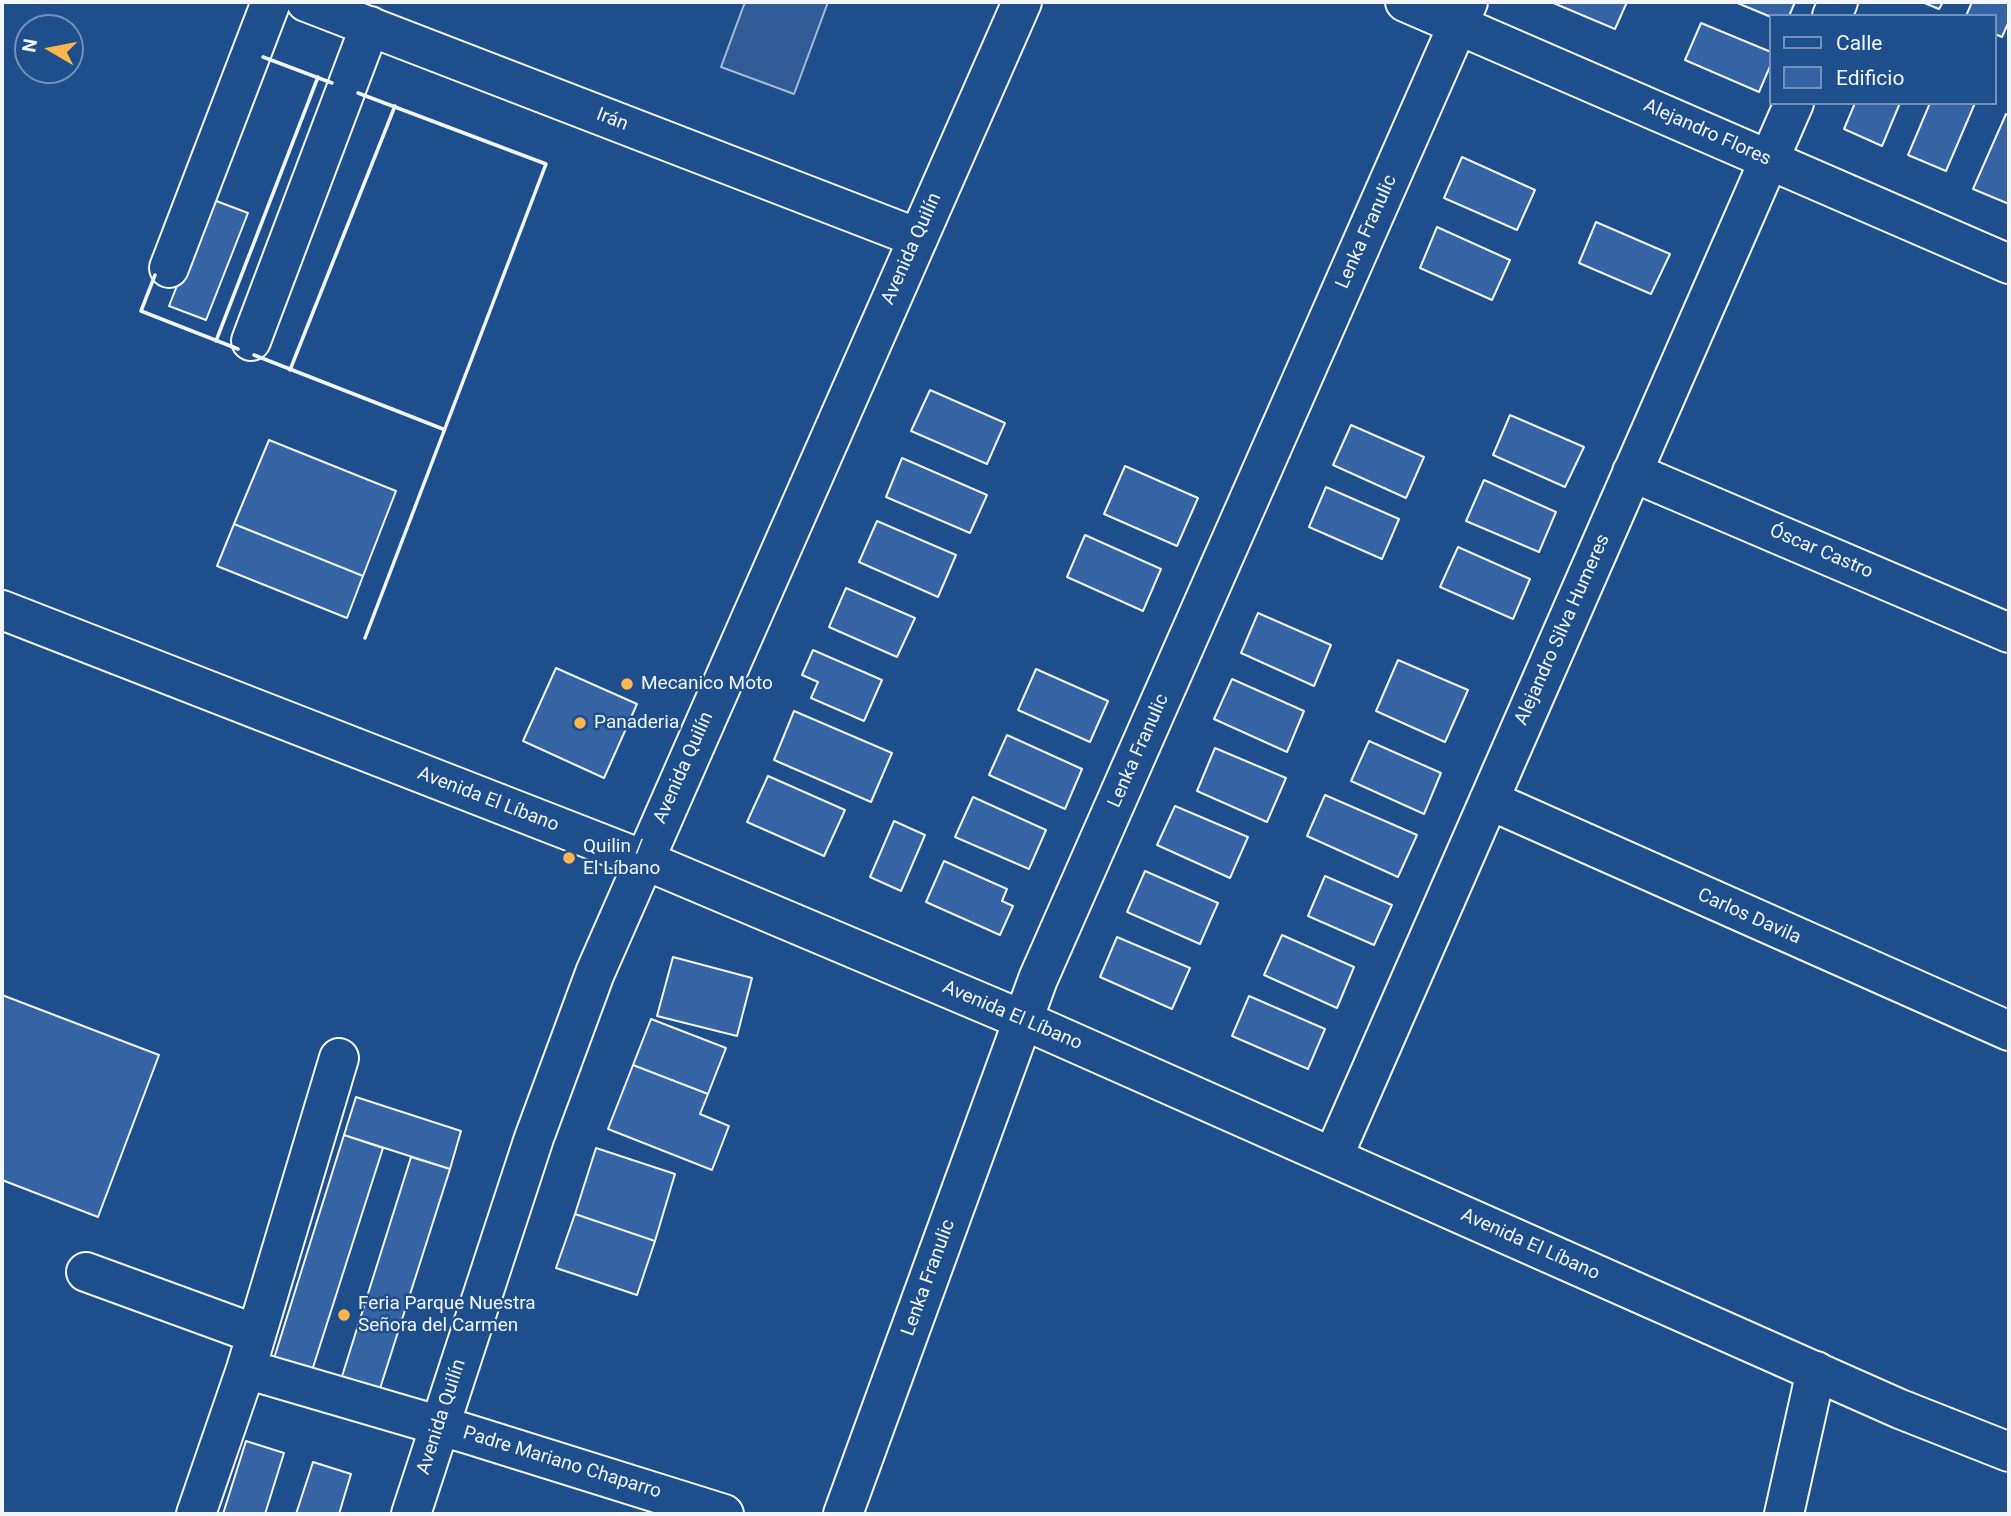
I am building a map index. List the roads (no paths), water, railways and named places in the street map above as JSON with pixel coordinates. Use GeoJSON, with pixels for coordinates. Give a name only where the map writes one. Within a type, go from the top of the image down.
{"type":"FeatureCollection","features":[{"type":"Feature","properties":{"kind":"street"},"geometry":{"type":"LineString","coordinates":[[169,268],[271,2]]}},
{"type":"Feature","properties":{"kind":"street","name":"Irán"},"geometry":{"type":"LineString","coordinates":[[306,2],[918,237]]}},
{"type":"Feature","properties":{"kind":"street","name":"Avenida Quilín"},"geometry":{"type":"LineString","coordinates":[[411,1514],[563,1055],[595,973],[1021,2]]}},
{"type":"Feature","properties":{"kind":"street","name":"Alejandro Flores"},"geometry":{"type":"LineString","coordinates":[[1405,2],[1463,13],[1769,160],[2009,264]]}},
{"type":"Feature","properties":{"kind":"street","name":"Lenka Franulic"},"geometry":{"type":"LineString","coordinates":[[843,1514],[1038,979],[1463,13]]}},
{"type":"Feature","properties":{"kind":"street"},"geometry":{"type":"LineString","coordinates":[[251,341],[370,26]]}},
{"type":"Feature","properties":{"kind":"street","name":"Alejandro Silva Humeres"},"geometry":{"type":"LineString","coordinates":[[1333,1157],[1793,105]]}},
{"type":"Feature","properties":{"kind":"street","name":"Óscar Castro"},"geometry":{"type":"LineString","coordinates":[[1632,472],[2009,633]]}},
{"type":"Feature","properties":{"kind":"street","name":"Avenida El Líbano"},"geometry":{"type":"LineString","coordinates":[[2,610],[643,860],[1023,1020],[1900,1409],[2009,1452]]}},
{"type":"Feature","properties":{"kind":"street","name":"Carlos Davila"},"geometry":{"type":"LineString","coordinates":[[1489,800],[2009,1031]]}},
{"type":"Feature","properties":{"kind":"street"},"geometry":{"type":"LineString","coordinates":[[196,1514],[251,1352],[339,1058]]}},
{"type":"Feature","properties":{"kind":"street","name":"Padre Mariano Chaparro"},"geometry":{"type":"LineString","coordinates":[[86,1272],[251,1352],[439,1426],[724,1514]]}},
{"type":"Feature","properties":{"kind":"street"},"geometry":{"type":"LineString","coordinates":[[1784,1514],[1816,1371]]}},
{"type":"Feature","properties":{"kind":"place","name":"Mecanico Moto"},"geometry":{"type":"Point","coordinates":[627,684]}},
{"type":"Feature","properties":{"kind":"place","name":"Panaderia"},"geometry":{"type":"Point","coordinates":[580,723]}},
{"type":"Feature","properties":{"kind":"place","name":"Quilin / El Líbano"},"geometry":{"type":"Point","coordinates":[569,858]}},
{"type":"Feature","properties":{"kind":"place","name":"Feria Parque Nuestra Señora del Carmen"},"geometry":{"type":"Point","coordinates":[344,1315]}}]}
